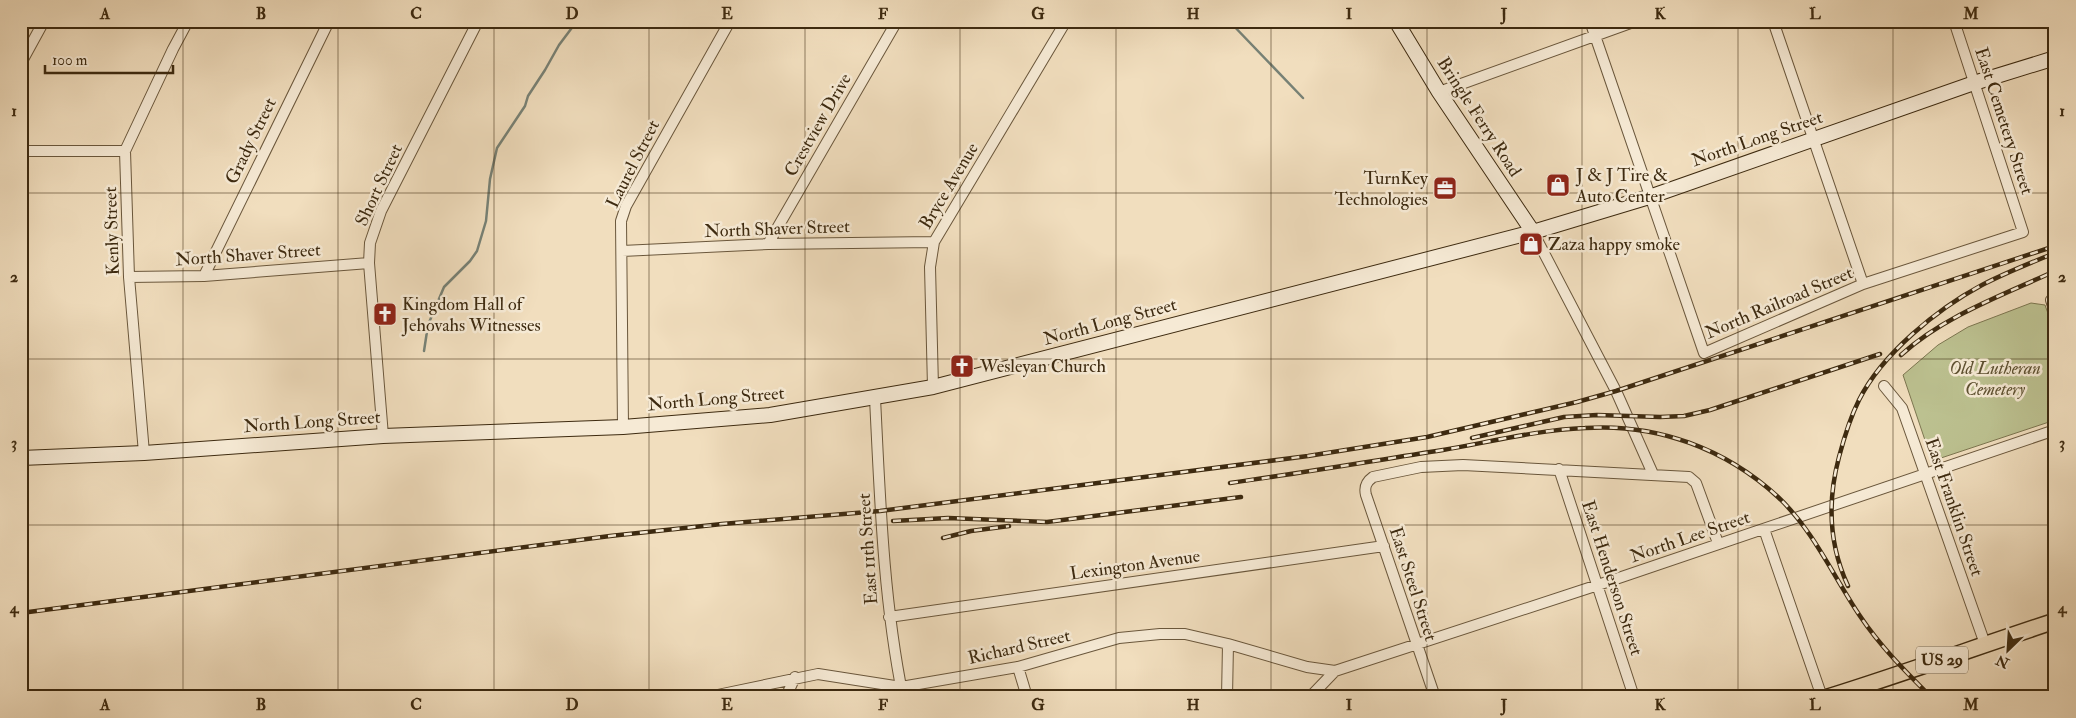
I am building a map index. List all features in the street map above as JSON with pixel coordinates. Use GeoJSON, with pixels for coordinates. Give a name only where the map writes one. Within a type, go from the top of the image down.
{"type":"FeatureCollection","features":[{"type":"Feature","properties":{"kind":"main road","name":"US 29"},"geometry":{"type":"LineString","coordinates":[[1828,697],[1912,671],[2055,621]]}},
{"type":"Feature","properties":{"kind":"street"},"geometry":{"type":"LineString","coordinates":[[21,63],[44,21]]}},
{"type":"Feature","properties":{"kind":"street","name":"Kenly Street"},"geometry":{"type":"LineString","coordinates":[[144,453],[129,277],[126,151],[188,21]]}},
{"type":"Feature","properties":{"kind":"street","name":"Grady Street"},"geometry":{"type":"LineString","coordinates":[[204,276],[328,21]]}},
{"type":"Feature","properties":{"kind":"street","name":"Short Street"},"geometry":{"type":"LineString","coordinates":[[383,436],[369,263],[370,243],[381,211],[478,21]]}},
{"type":"Feature","properties":{"kind":"street","name":"Laurel Street"},"geometry":{"type":"LineString","coordinates":[[622,427],[621,221],[626,206],[730,21]]}},
{"type":"Feature","properties":{"kind":"street","name":"Crestview Drive"},"geometry":{"type":"LineString","coordinates":[[768,244],[897,21]]}},
{"type":"Feature","properties":{"kind":"street","name":"Bryce Avenue"},"geometry":{"type":"LineString","coordinates":[[933,387],[930,267],[934,242],[1066,21]]}},
{"type":"Feature","properties":{"kind":"street","name":"Bringle Ferry Road"},"geometry":{"type":"LineString","coordinates":[[1396,21],[1439,92],[1533,232]]}},
{"type":"Feature","properties":{"kind":"street"},"geometry":{"type":"LineString","coordinates":[[1590,21],[1649,197]]}},
{"type":"Feature","properties":{"kind":"street"},"geometry":{"type":"LineString","coordinates":[[1439,92],[1636,21]]}},
{"type":"Feature","properties":{"kind":"street"},"geometry":{"type":"LineString","coordinates":[[1772,21],[1863,284]]}},
{"type":"Feature","properties":{"kind":"street","name":"East Cemetery Street"},"geometry":{"type":"LineString","coordinates":[[1954,21],[2023,232]]}},
{"type":"Feature","properties":{"kind":"street","name":"North Long Street"},"geometry":{"type":"LineString","coordinates":[[21,458],[144,453],[383,436],[622,427],[770,415],[933,387],[1533,232],[1649,197],[1974,83],[2055,58]]}},
{"type":"Feature","properties":{"kind":"street"},"geometry":{"type":"LineString","coordinates":[[21,151],[126,151]]}},
{"type":"Feature","properties":{"kind":"street","name":"North Railroad Street"},"geometry":{"type":"LineString","coordinates":[[1649,197],[1704,353],[1863,284],[2023,232]]}},
{"type":"Feature","properties":{"kind":"street"},"geometry":{"type":"LineString","coordinates":[[1533,232],[1609,376],[1652,474]]}},
{"type":"Feature","properties":{"kind":"street","name":"North Shaver Street"},"geometry":{"type":"LineString","coordinates":[[622,251],[768,244],[934,242]]}},
{"type":"Feature","properties":{"kind":"street","name":"North Shaver Street"},"geometry":{"type":"LineString","coordinates":[[129,277],[204,276],[369,263]]}},
{"type":"Feature","properties":{"kind":"street"},"geometry":{"type":"LineString","coordinates":[[2051,300],[2055,312]]}},
{"type":"Feature","properties":{"kind":"street","name":"East Franklin Street"},"geometry":{"type":"LineString","coordinates":[[1884,386],[1902,408],[1985,644]]}},
{"type":"Feature","properties":{"kind":"street","name":"East 11th Street"},"geometry":{"type":"LineString","coordinates":[[875,398],[880,511],[889,617],[902,692]]}},
{"type":"Feature","properties":{"kind":"street","name":"North Lee Street"},"geometry":{"type":"LineString","coordinates":[[1335,671],[1598,585],[2055,430]]}},
{"type":"Feature","properties":{"kind":"street","name":"East Steel Street"},"geometry":{"type":"LineString","coordinates":[[1435,697],[1366,494],[1365,488],[1368,481],[1380,475],[1421,467],[1463,465],[1558,469]]}},
{"type":"Feature","properties":{"kind":"street"},"geometry":{"type":"LineString","coordinates":[[1558,469],[1689,477],[1696,483],[1718,543]]}},
{"type":"Feature","properties":{"kind":"street","name":"East Henderson Street"},"geometry":{"type":"LineString","coordinates":[[1558,469],[1634,697]]}},
{"type":"Feature","properties":{"kind":"street"},"geometry":{"type":"LineString","coordinates":[[1764,529],[1822,697]]}},
{"type":"Feature","properties":{"kind":"street","name":"Lexington Avenue"},"geometry":{"type":"LineString","coordinates":[[889,617],[1384,546]]}},
{"type":"Feature","properties":{"kind":"street","name":"Richard Street"},"geometry":{"type":"LineString","coordinates":[[708,697],[795,677],[818,674],[902,692],[1018,668],[1134,635],[1185,634],[1308,667],[1335,671]]}},
{"type":"Feature","properties":{"kind":"street"},"geometry":{"type":"LineString","coordinates":[[1226,697],[1228,644]]}},
{"type":"Feature","properties":{"kind":"street"},"geometry":{"type":"LineString","coordinates":[[1018,668],[1027,697]]}},
{"type":"Feature","properties":{"kind":"street"},"geometry":{"type":"LineString","coordinates":[[1310,697],[1335,671]]}},
{"type":"Feature","properties":{"kind":"street"},"geometry":{"type":"LineString","coordinates":[[786,697],[795,677]]}},
{"type":"Feature","properties":{"kind":"green space","name":"Old Lutheran Cemetery"},"geometry":{"type":"Polygon","coordinates":[[[2031,303],[2045,305],[2055,333],[2055,420],[1932,461],[1903,375],[1938,345],[1968,327],[2031,303]]]}},
{"type":"Feature","properties":{"kind":"waterway"},"geometry":{"type":"LineString","coordinates":[[424,351],[428,325],[444,287],[470,261],[477,251],[486,221],[490,179],[497,148],[525,106],[528,96],[559,45],[577,21]]}},
{"type":"Feature","properties":{"kind":"waterway"},"geometry":{"type":"LineString","coordinates":[[1229,21],[1303,98]]}},
{"type":"Feature","properties":{"kind":"railway"},"geometry":{"type":"LineString","coordinates":[[21,613],[610,536],[722,524],[880,511],[1308,456],[1427,437],[1616,391],[2055,246]]}},
{"type":"Feature","properties":{"kind":"railway"},"geometry":{"type":"LineString","coordinates":[[1848,586],[1837,555],[1834,539],[1832,523],[1833,490],[1839,457],[1848,428],[1859,400],[1869,383],[1912,334],[1947,307],[1991,281],[2055,253]]}},
{"type":"Feature","properties":{"kind":"railway"},"geometry":{"type":"LineString","coordinates":[[1901,355],[1936,329],[1975,307],[2055,271]]}},
{"type":"Feature","properties":{"kind":"railway"},"geometry":{"type":"LineString","coordinates":[[1472,438],[1564,417],[1597,415],[1684,416],[1710,410],[1880,354]]}},
{"type":"Feature","properties":{"kind":"railway"},"geometry":{"type":"LineString","coordinates":[[1230,483],[1567,429],[1612,428],[1664,435],[1689,443],[1736,465],[1778,497],[1791,510],[1813,539],[1850,601],[1876,638],[1931,697]]}},
{"type":"Feature","properties":{"kind":"railway"},"geometry":{"type":"LineString","coordinates":[[893,521],[948,518],[1047,522],[1241,497]]}},
{"type":"Feature","properties":{"kind":"railway"},"geometry":{"type":"LineString","coordinates":[[943,538],[971,531],[1009,526]]}},
{"type":"Feature","properties":{"kind":"place","name":"J & J Tire & Auto Center"},"geometry":{"type":"Point","coordinates":[1558,185]}},
{"type":"Feature","properties":{"kind":"place","name":"TurnKey Technologies"},"geometry":{"type":"Point","coordinates":[1445,188]}},
{"type":"Feature","properties":{"kind":"place","name":"Zaza happy smoke"},"geometry":{"type":"Point","coordinates":[1531,244]}},
{"type":"Feature","properties":{"kind":"place","name":"Kingdom Hall of Jehovahs Witnesses"},"geometry":{"type":"Point","coordinates":[385,314]}},
{"type":"Feature","properties":{"kind":"place","name":"Wesleyan Church"},"geometry":{"type":"Point","coordinates":[962,366]}}]}
